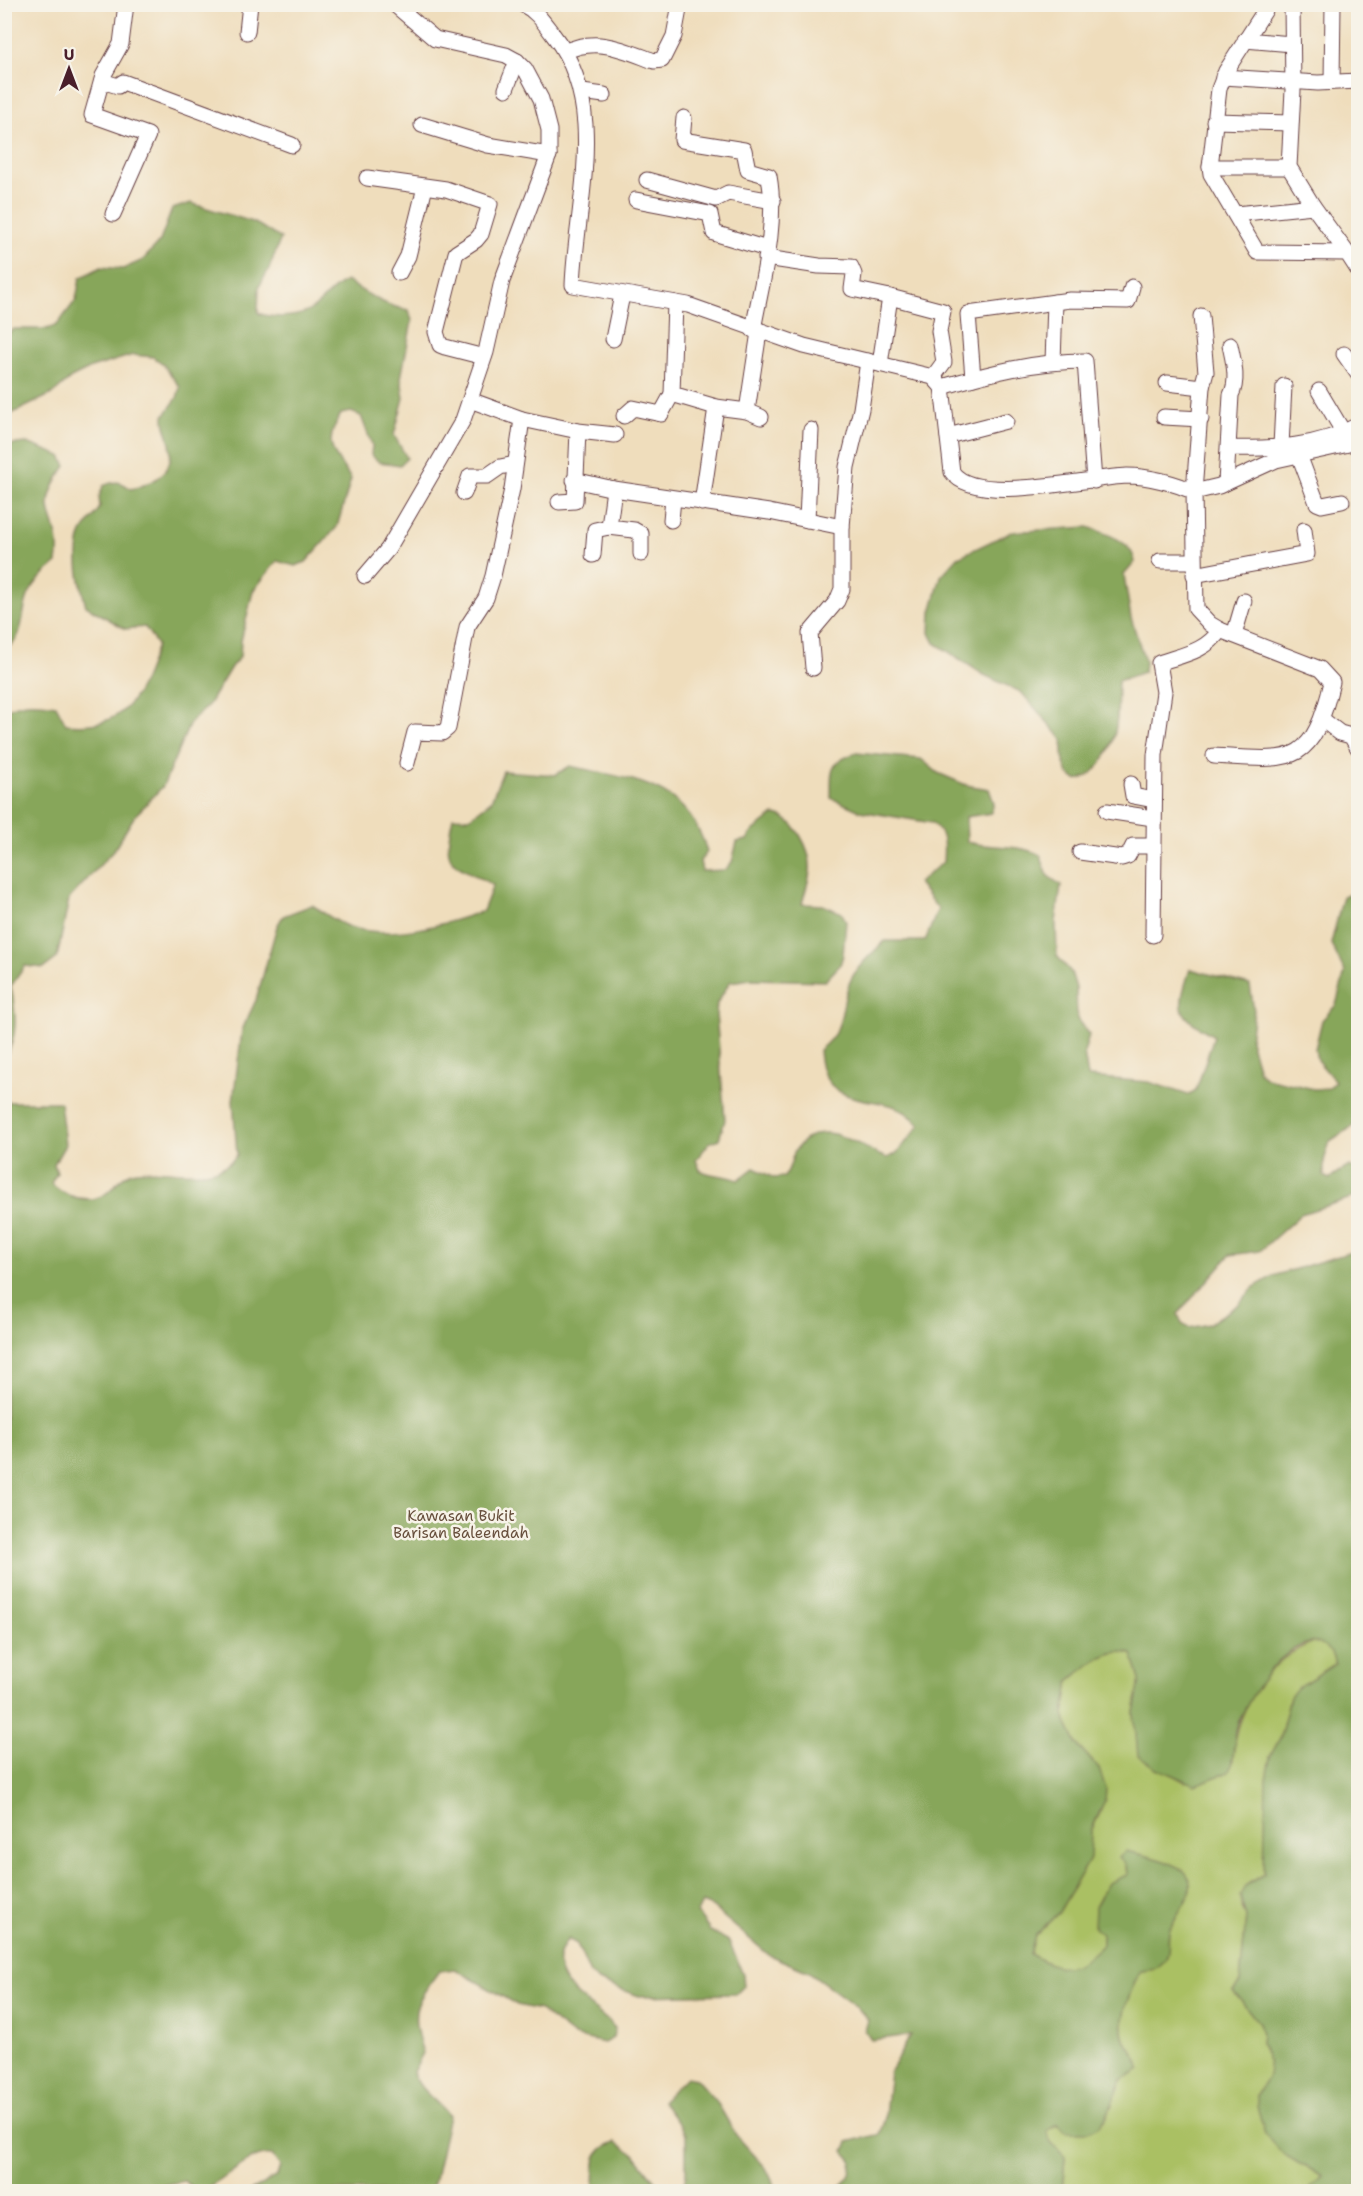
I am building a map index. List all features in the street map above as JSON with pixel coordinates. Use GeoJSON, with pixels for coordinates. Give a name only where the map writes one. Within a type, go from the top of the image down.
{"type":"FeatureCollection","features":[{"type":"Feature","properties":{"kind":"street"},"geometry":{"type":"LineString","coordinates":[[113,214],[148,135],[92,115],[102,81],[120,44],[126,4]]}},
{"type":"Feature","properties":{"kind":"street"},"geometry":{"type":"LineString","coordinates":[[247,32],[250,4]]}},
{"type":"Feature","properties":{"kind":"street"},"geometry":{"type":"LineString","coordinates":[[365,576],[388,549],[463,420],[484,357],[502,281],[549,154],[549,130],[541,99],[525,69],[517,61],[506,55],[435,39],[394,4]]}},
{"type":"Feature","properties":{"kind":"street"},"geometry":{"type":"LineString","coordinates":[[522,4],[541,10],[565,52],[582,92],[586,128],[573,285],[675,303],[717,315],[756,331],[938,382],[973,378],[1053,362],[1086,362],[1094,481]]}},
{"type":"Feature","properties":{"kind":"street"},"geometry":{"type":"LineString","coordinates":[[565,52],[587,43],[598,44],[654,61],[662,60],[674,36],[680,4]]}},
{"type":"Feature","properties":{"kind":"street"},"geometry":{"type":"LineString","coordinates":[[1269,4],[1223,77],[1214,121],[1211,174],[1257,252],[1347,253]]}},
{"type":"Feature","properties":{"kind":"street"},"geometry":{"type":"LineString","coordinates":[[1292,4],[1291,81],[1293,90],[1289,167],[1313,206],[1359,270]]}},
{"type":"Feature","properties":{"kind":"street"},"geometry":{"type":"LineString","coordinates":[[1332,82],[1333,4]]}},
{"type":"Feature","properties":{"kind":"street"},"geometry":{"type":"LineString","coordinates":[[1245,40],[1292,44]]}},
{"type":"Feature","properties":{"kind":"street"},"geometry":{"type":"LineString","coordinates":[[506,89],[517,61]]}},
{"type":"Feature","properties":{"kind":"street"},"geometry":{"type":"LineString","coordinates":[[1223,77],[1291,81],[1359,81]]}},
{"type":"Feature","properties":{"kind":"street"},"geometry":{"type":"LineString","coordinates":[[102,81],[118,87],[123,82],[292,145]]}},
{"type":"Feature","properties":{"kind":"street"},"geometry":{"type":"LineString","coordinates":[[582,92],[604,95]]}},
{"type":"Feature","properties":{"kind":"street"},"geometry":{"type":"LineString","coordinates":[[672,394],[716,407],[754,414],[756,331],[773,201],[770,176],[748,170],[744,150],[682,140],[684,118]]}},
{"type":"Feature","properties":{"kind":"street"},"geometry":{"type":"LineString","coordinates":[[1214,121],[1290,123]]}},
{"type":"Feature","properties":{"kind":"street"},"geometry":{"type":"LineString","coordinates":[[422,125],[488,145],[549,154]]}},
{"type":"Feature","properties":{"kind":"street"},"geometry":{"type":"LineString","coordinates":[[1210,167],[1289,167]]}},
{"type":"Feature","properties":{"kind":"street"},"geometry":{"type":"LineString","coordinates":[[366,178],[459,192],[477,197],[490,205],[476,240],[456,253],[436,332],[440,345],[484,357]]}},
{"type":"Feature","properties":{"kind":"street"},"geometry":{"type":"LineString","coordinates":[[647,180],[716,199],[729,192],[773,201]]}},
{"type":"Feature","properties":{"kind":"street"},"geometry":{"type":"LineString","coordinates":[[399,273],[408,256],[425,187]]}},
{"type":"Feature","properties":{"kind":"street"},"geometry":{"type":"LineString","coordinates":[[636,200],[710,214],[714,233],[767,254],[819,266],[850,267],[854,274],[852,289],[943,311],[968,314],[1055,302],[1128,301],[1132,286]]}},
{"type":"Feature","properties":{"kind":"street"},"geometry":{"type":"LineString","coordinates":[[1236,214],[1313,206]]}},
{"type":"Feature","properties":{"kind":"street"},"geometry":{"type":"LineString","coordinates":[[614,339],[622,295]]}},
{"type":"Feature","properties":{"kind":"street"},"geometry":{"type":"LineString","coordinates":[[813,668],[810,633],[837,601],[842,589],[842,527],[847,467],[890,297]]}},
{"type":"Feature","properties":{"kind":"street"},"geometry":{"type":"LineString","coordinates":[[1053,362],[1055,302]]}},
{"type":"Feature","properties":{"kind":"street"},"geometry":{"type":"LineString","coordinates":[[624,416],[633,408],[662,414],[672,394],[675,303]]}},
{"type":"Feature","properties":{"kind":"street"},"geometry":{"type":"LineString","coordinates":[[943,311],[939,331],[944,362],[938,382],[952,472],[960,480],[981,488],[1028,488],[1134,477],[1185,487],[1194,492],[1226,483],[1268,462],[1359,442]]}},
{"type":"Feature","properties":{"kind":"street"},"geometry":{"type":"LineString","coordinates":[[968,314],[973,378]]}},
{"type":"Feature","properties":{"kind":"street"},"geometry":{"type":"LineString","coordinates":[[1201,316],[1206,372],[1202,387],[1194,492],[1196,609],[1210,624],[1328,674],[1332,682],[1323,720],[1295,755],[1279,759],[1214,756]]}},
{"type":"Feature","properties":{"kind":"street"},"geometry":{"type":"LineString","coordinates":[[1226,483],[1234,366],[1230,345]]}},
{"type":"Feature","properties":{"kind":"street"},"geometry":{"type":"LineString","coordinates":[[1344,354],[1359,374]]}},
{"type":"Feature","properties":{"kind":"street"},"geometry":{"type":"LineString","coordinates":[[1167,383],[1202,387]]}},
{"type":"Feature","properties":{"kind":"street"},"geometry":{"type":"LineString","coordinates":[[1281,446],[1284,386]]}},
{"type":"Feature","properties":{"kind":"street"},"geometry":{"type":"LineString","coordinates":[[1319,391],[1344,433]]}},
{"type":"Feature","properties":{"kind":"street"},"geometry":{"type":"LineString","coordinates":[[470,400],[522,419],[578,431],[615,435]]}},
{"type":"Feature","properties":{"kind":"street"},"geometry":{"type":"LineString","coordinates":[[702,503],[716,407]]}},
{"type":"Feature","properties":{"kind":"street"},"geometry":{"type":"LineString","coordinates":[[1164,417],[1201,419]]}},
{"type":"Feature","properties":{"kind":"street"},"geometry":{"type":"LineString","coordinates":[[407,763],[415,732],[442,733],[448,728],[467,627],[486,598],[493,576],[512,489],[522,419]]}},
{"type":"Feature","properties":{"kind":"street"},"geometry":{"type":"LineString","coordinates":[[948,436],[1006,420]]}},
{"type":"Feature","properties":{"kind":"street"},"geometry":{"type":"LineString","coordinates":[[1229,448],[1315,442],[1344,433],[1359,425]]}},
{"type":"Feature","properties":{"kind":"street"},"geometry":{"type":"LineString","coordinates":[[807,520],[811,430]]}},
{"type":"Feature","properties":{"kind":"street"},"geometry":{"type":"LineString","coordinates":[[559,502],[574,501],[574,480],[578,463],[578,431]]}},
{"type":"Feature","properties":{"kind":"street"},"geometry":{"type":"LineString","coordinates":[[1299,455],[1317,503],[1322,505],[1342,501]]}},
{"type":"Feature","properties":{"kind":"street"},"geometry":{"type":"LineString","coordinates":[[464,493],[470,476],[487,476],[500,467],[514,464]]}},
{"type":"Feature","properties":{"kind":"street"},"geometry":{"type":"LineString","coordinates":[[574,480],[614,489],[842,527]]}},
{"type":"Feature","properties":{"kind":"street"},"geometry":{"type":"LineString","coordinates":[[609,527],[614,489]]}},
{"type":"Feature","properties":{"kind":"street"},"geometry":{"type":"LineString","coordinates":[[671,520],[673,499]]}},
{"type":"Feature","properties":{"kind":"street"},"geometry":{"type":"LineString","coordinates":[[593,555],[595,530],[609,527],[634,530],[641,534],[641,554]]}},
{"type":"Feature","properties":{"kind":"street"},"geometry":{"type":"LineString","coordinates":[[1160,561],[1194,568],[1307,554],[1304,530]]}},
{"type":"Feature","properties":{"kind":"street"},"geometry":{"type":"LineString","coordinates":[[1153,935],[1155,750],[1164,692],[1159,663],[1185,657],[1227,632],[1244,601]]}},
{"type":"Feature","properties":{"kind":"street"},"geometry":{"type":"LineString","coordinates":[[1323,720],[1340,733],[1351,735],[1359,748]]}},
{"type":"Feature","properties":{"kind":"street"},"geometry":{"type":"LineString","coordinates":[[1131,784],[1133,796],[1154,800]]}},
{"type":"Feature","properties":{"kind":"street"},"geometry":{"type":"LineString","coordinates":[[1107,811],[1153,818]]}},
{"type":"Feature","properties":{"kind":"street"},"geometry":{"type":"LineString","coordinates":[[1080,852],[1122,858],[1128,856],[1133,846],[1153,846]]}},
{"type":"Feature","properties":{"kind":"green space"},"geometry":{"type":"Polygon","coordinates":[[[191,203],[256,223],[281,238],[259,287],[258,313],[278,317],[301,314],[313,308],[346,281],[384,303],[409,310],[412,321],[401,378],[404,398],[394,435],[407,458],[400,465],[379,462],[371,455],[372,445],[361,416],[351,412],[341,414],[332,433],[332,448],[351,479],[337,527],[306,562],[295,566],[277,561],[253,591],[241,641],[240,657],[231,667],[209,704],[190,723],[163,786],[134,817],[114,850],[69,899],[57,958],[44,968],[25,966],[11,986],[15,1024],[13,1041],[5,1059],[5,711],[23,703],[56,705],[66,724],[87,725],[104,722],[117,715],[128,706],[137,693],[157,645],[145,627],[125,629],[86,606],[79,571],[79,544],[83,531],[100,507],[99,497],[103,486],[118,482],[131,489],[142,486],[159,477],[169,464],[171,446],[164,416],[177,398],[180,387],[162,363],[153,357],[133,355],[91,368],[71,378],[54,393],[5,417],[5,336],[14,329],[47,329],[57,325],[76,300],[80,278],[101,267],[123,269],[143,260],[160,241],[172,209],[191,203]]]}},
{"type":"Feature","properties":{"kind":"green space"},"geometry":{"type":"Polygon","coordinates":[[[27,443],[61,456],[66,466],[55,483],[49,506],[57,535],[57,563],[32,589],[27,599],[19,634],[16,640],[5,649],[5,445],[27,443]]]}},
{"type":"Feature","properties":{"kind":"green space"},"geometry":{"type":"Polygon","coordinates":[[[1088,527],[1124,543],[1133,554],[1135,562],[1124,575],[1131,618],[1145,661],[1144,672],[1118,681],[1117,723],[1114,736],[1101,764],[1092,773],[1075,779],[1068,773],[1064,760],[1063,740],[1021,692],[984,675],[935,643],[930,633],[931,612],[941,576],[958,557],[1011,532],[1088,527]]]}},
{"type":"Feature","properties":{"kind":"green space","name":"Kawasan Bukit Barisan Baleendah"},"geometry":{"type":"Polygon","coordinates":[[[856,753],[921,759],[938,773],[966,785],[989,789],[994,803],[991,813],[966,817],[967,842],[1013,847],[1040,855],[1048,876],[1061,885],[1056,922],[1057,956],[1071,972],[1076,988],[1077,1019],[1089,1035],[1084,1053],[1088,1077],[1149,1082],[1188,1095],[1196,1090],[1214,1036],[1192,1022],[1182,1010],[1183,994],[1190,969],[1250,985],[1254,1011],[1250,1040],[1259,1071],[1266,1078],[1314,1089],[1329,1088],[1335,1081],[1317,1060],[1315,1049],[1322,1020],[1336,1005],[1345,972],[1331,944],[1343,896],[1348,894],[1358,899],[1358,1123],[1330,1141],[1324,1161],[1324,1176],[1329,1179],[1349,1166],[1358,1170],[1358,1196],[1301,1214],[1260,1251],[1230,1255],[1178,1314],[1182,1324],[1189,1328],[1209,1324],[1238,1305],[1254,1287],[1273,1276],[1358,1250],[1358,2191],[1307,2191],[1323,2176],[1284,2155],[1265,2134],[1257,2106],[1257,2096],[1269,2074],[1269,2063],[1261,2044],[1262,2034],[1259,2023],[1233,1991],[1240,1983],[1246,1917],[1240,1896],[1245,1886],[1264,1874],[1266,1779],[1270,1757],[1280,1738],[1290,1697],[1297,1688],[1335,1664],[1324,1645],[1307,1643],[1280,1659],[1259,1685],[1238,1724],[1229,1772],[1195,1785],[1156,1768],[1138,1756],[1134,1713],[1140,1680],[1132,1654],[1114,1652],[1106,1655],[1090,1664],[1069,1681],[1064,1714],[1067,1724],[1076,1743],[1099,1769],[1106,1789],[1105,1800],[1091,1831],[1090,1859],[1059,1912],[1035,1936],[1030,1954],[1051,1964],[1068,1967],[1084,1960],[1102,1945],[1102,1934],[1094,1928],[1095,1907],[1108,1883],[1127,1875],[1126,1865],[1118,1857],[1126,1851],[1159,1859],[1182,1869],[1190,1881],[1190,1888],[1185,1903],[1171,1925],[1167,1957],[1157,1967],[1141,1971],[1126,2004],[1123,2032],[1140,2069],[1122,2080],[1106,2118],[1098,2127],[1088,2132],[1066,2132],[1058,2124],[1047,2131],[1050,2141],[1065,2157],[1062,2191],[837,2191],[850,2174],[852,2160],[844,2151],[848,2142],[880,2134],[884,2124],[890,2071],[911,2035],[871,2040],[865,2031],[868,2020],[857,2007],[809,1972],[769,1955],[712,1907],[702,1903],[697,1913],[710,1931],[729,1941],[743,1975],[744,1986],[736,1994],[639,1996],[598,1981],[590,1974],[577,1944],[568,1939],[560,1954],[559,1967],[563,1979],[582,2000],[615,2028],[613,2038],[604,2043],[574,2036],[540,2010],[517,2005],[455,1969],[439,1971],[419,2002],[415,2018],[423,2053],[413,2072],[424,2090],[449,2116],[434,2183],[428,2191],[250,2191],[277,2176],[280,2166],[272,2155],[251,2159],[212,2186],[203,2189],[194,2188],[184,2181],[164,2185],[155,2191],[5,2191],[5,1102],[60,1102],[65,1145],[54,1164],[57,1173],[51,1183],[64,1193],[75,1197],[92,1199],[100,1197],[125,1176],[137,1171],[204,1172],[228,1164],[237,1155],[233,1101],[242,1030],[256,1000],[277,926],[283,916],[312,905],[347,926],[386,932],[419,929],[483,911],[493,885],[453,862],[448,846],[453,817],[469,818],[491,801],[503,771],[555,775],[570,766],[635,781],[671,797],[686,811],[698,828],[707,852],[700,861],[702,871],[725,870],[732,862],[737,842],[747,840],[753,831],[774,815],[782,817],[801,836],[808,854],[810,871],[802,904],[823,905],[842,913],[846,922],[840,965],[825,981],[751,979],[730,982],[717,1003],[725,1120],[719,1139],[709,1143],[696,1160],[700,1170],[738,1180],[754,1168],[774,1178],[784,1177],[797,1148],[808,1138],[830,1133],[842,1136],[887,1158],[897,1153],[920,1125],[897,1107],[855,1098],[834,1088],[822,1067],[819,1050],[834,1035],[849,984],[855,972],[870,955],[885,941],[925,941],[938,909],[918,883],[943,862],[944,845],[940,832],[932,823],[860,811],[831,798],[833,769],[840,760],[856,753]]]}},
{"type":"Feature","properties":{"kind":"green space"},"geometry":{"type":"Polygon","coordinates":[[[1314,1642],[1329,1648],[1335,1664],[1306,1682],[1290,1697],[1280,1738],[1270,1757],[1264,1874],[1245,1886],[1242,1908],[1246,1917],[1240,1983],[1233,1991],[1259,2023],[1262,2034],[1261,2044],[1269,2063],[1269,2074],[1257,2096],[1293,2160],[1323,2176],[1307,2192],[1062,2191],[1065,2158],[1050,2141],[1047,2131],[1058,2124],[1106,2118],[1122,2080],[1140,2068],[1123,2032],[1126,2004],[1141,1971],[1151,1970],[1167,1957],[1169,1931],[1190,1890],[1184,1870],[1155,1859],[1143,1858],[1126,1865],[1127,1875],[1102,1934],[1102,1945],[1084,1961],[1068,1967],[1060,1967],[1030,1954],[1035,1936],[1059,1912],[1089,1859],[1091,1831],[1101,1811],[1099,1769],[1076,1743],[1064,1714],[1069,1681],[1090,1664],[1106,1655],[1123,1652],[1132,1654],[1140,1680],[1134,1713],[1139,1756],[1185,1782],[1233,1761],[1240,1724],[1256,1690],[1267,1674],[1281,1661],[1314,1642]]]}},
{"type":"Feature","properties":{"kind":"green space"},"geometry":{"type":"Polygon","coordinates":[[[686,2077],[696,2079],[718,2104],[736,2135],[766,2168],[777,2191],[680,2191],[686,2177],[686,2134],[662,2101],[686,2077]]]}},
{"type":"Feature","properties":{"kind":"green space"},"geometry":{"type":"Polygon","coordinates":[[[616,2142],[634,2154],[663,2191],[593,2191],[597,2156],[600,2150],[616,2142]]]}}]}
